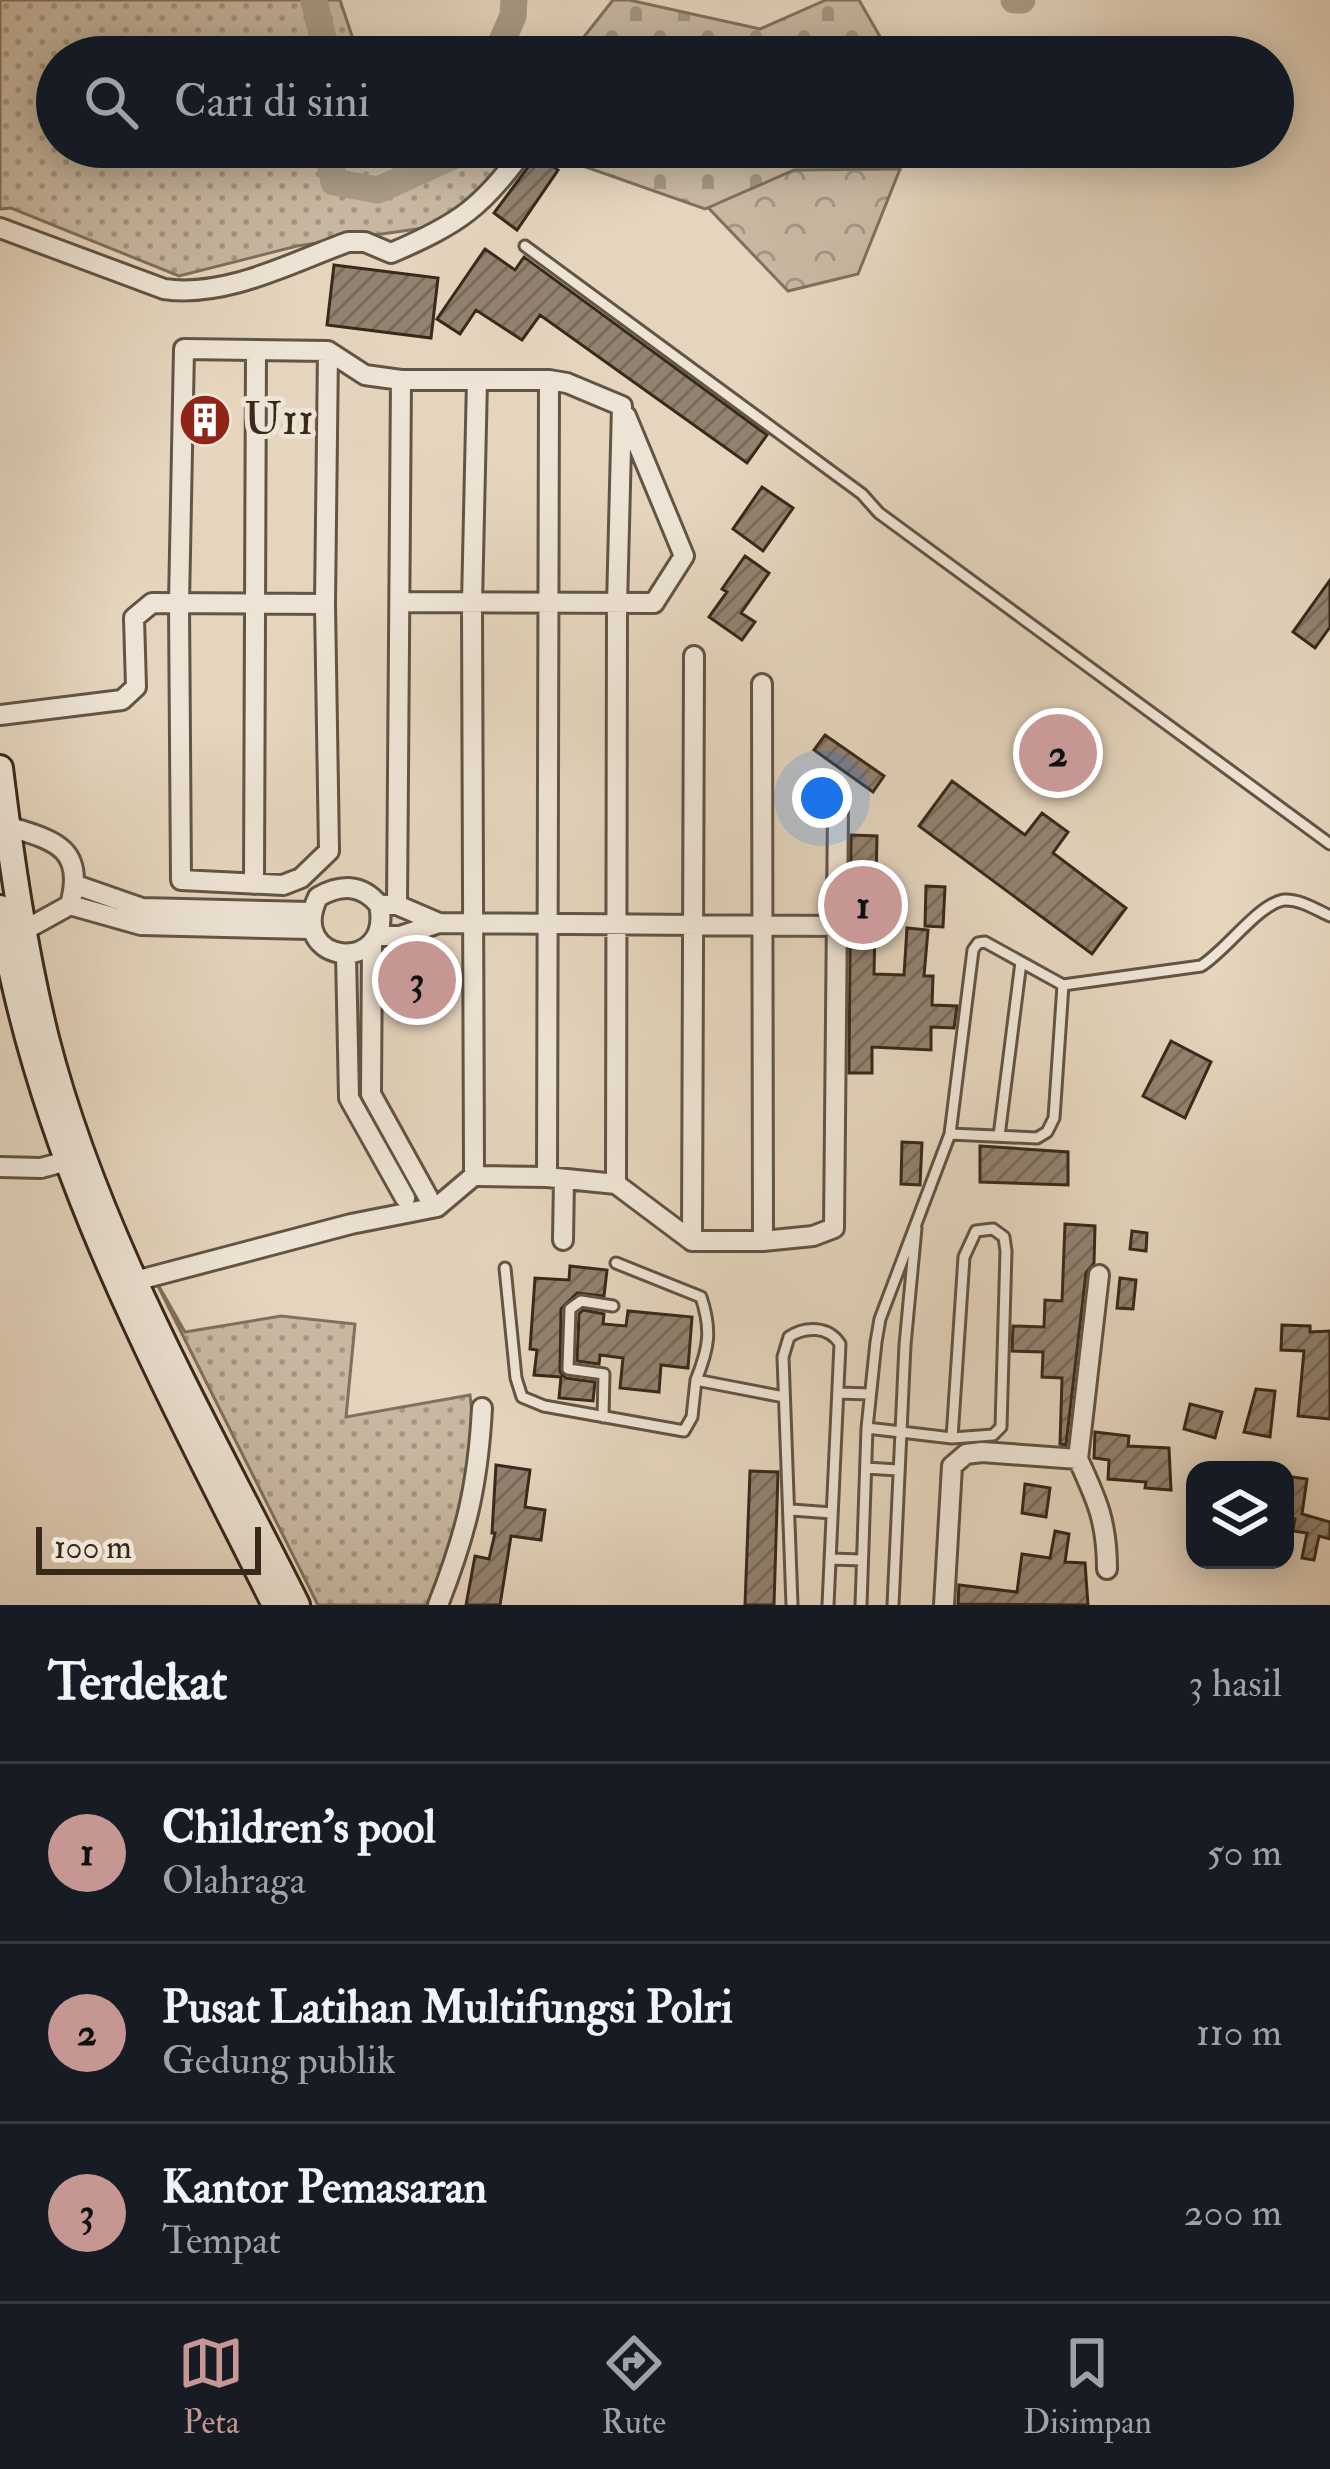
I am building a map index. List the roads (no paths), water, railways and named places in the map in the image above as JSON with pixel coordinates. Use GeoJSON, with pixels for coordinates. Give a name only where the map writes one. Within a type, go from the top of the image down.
{"type":"FeatureCollection","features":[{"type":"Feature","properties":{"kind":"main road"},"geometry":{"type":"LineString","coordinates":[[0,768],[23,931],[47,1040],[75,1158],[114,1282],[275,1605]]}},
{"type":"Feature","properties":{"kind":"main road"},"geometry":{"type":"LineString","coordinates":[[0,908],[29,1042],[75,1158],[297,1605]]}},
{"type":"Feature","properties":{"kind":"street"},"geometry":{"type":"LineString","coordinates":[[0,228],[164,289],[188,292],[219,288],[348,242],[365,242],[391,253],[440,232],[473,211],[511,168]]}},
{"type":"Feature","properties":{"kind":"street"},"geometry":{"type":"LineString","coordinates":[[328,351],[328,851],[301,878],[283,885],[181,880],[184,349],[328,351],[364,375],[400,380],[549,380],[622,406],[683,556],[654,603],[400,602]]}},
{"type":"Feature","properties":{"kind":"street"},"geometry":{"type":"LineString","coordinates":[[254,884],[256,350]]}},
{"type":"Feature","properties":{"kind":"street"},"geometry":{"type":"LineString","coordinates":[[400,380],[400,602],[388,905],[375,940],[371,1094],[428,1197]]}},
{"type":"Feature","properties":{"kind":"street"},"geometry":{"type":"LineString","coordinates":[[476,1174],[471,923],[477,380]]}},
{"type":"Feature","properties":{"kind":"street"},"geometry":{"type":"LineString","coordinates":[[549,380],[548,921],[555,1178],[563,1240]]}},
{"type":"Feature","properties":{"kind":"street"},"geometry":{"type":"LineString","coordinates":[[616,1184],[622,406]]}},
{"type":"Feature","properties":{"kind":"street"},"geometry":{"type":"LineString","coordinates":[[0,715],[122,700],[136,687],[134,618],[152,603],[325,604]]}},
{"type":"Feature","properties":{"kind":"street"},"geometry":{"type":"LineString","coordinates":[[692,1241],[694,656]]}},
{"type":"Feature","properties":{"kind":"street"},"geometry":{"type":"LineString","coordinates":[[762,684],[763,1241]]}},
{"type":"Feature","properties":{"kind":"street"},"geometry":{"type":"LineString","coordinates":[[135,1281],[351,1224],[437,1207],[476,1174],[616,1184],[692,1241],[763,1241],[813,1236],[834,1228],[838,808]]}},
{"type":"Feature","properties":{"kind":"street"},"geometry":{"type":"LineString","coordinates":[[7,826],[62,847],[70,857],[76,885],[70,905],[23,931]]}},
{"type":"Feature","properties":{"kind":"street"},"geometry":{"type":"LineString","coordinates":[[316,864],[331,890]]}},
{"type":"Feature","properties":{"kind":"street"},"geometry":{"type":"LineString","coordinates":[[76,885],[142,908],[311,920]]}},
{"type":"Feature","properties":{"kind":"street"},"geometry":{"type":"LineString","coordinates":[[439,923],[352,887],[318,897],[311,920],[317,941],[346,954],[375,940],[439,923],[840,926]]}},
{"type":"Feature","properties":{"kind":"street"},"geometry":{"type":"LineString","coordinates":[[70,905],[140,925],[311,920]]}},
{"type":"Feature","properties":{"kind":"street"},"geometry":{"type":"LineString","coordinates":[[346,954],[349,1098],[405,1198]]}},
{"type":"Feature","properties":{"kind":"street"},"geometry":{"type":"LineString","coordinates":[[349,1098],[371,1094]]}},
{"type":"Feature","properties":{"kind":"street"},"geometry":{"type":"LineString","coordinates":[[0,1167],[41,1168],[75,1158]]}},
{"type":"Feature","properties":{"kind":"street"},"geometry":{"type":"LineString","coordinates":[[1099,1275],[1078,1459],[1101,1505],[1107,1569]]}},
{"type":"Feature","properties":{"kind":"street"},"geometry":{"type":"LineString","coordinates":[[438,1605],[465,1535],[478,1471],[482,1408]]}},
{"type":"Feature","properties":{"kind":"street"},"geometry":{"type":"LineString","coordinates":[[944,1605],[952,1466],[966,1454],[982,1452],[1078,1459]]}},
{"type":"Feature","properties":{"kind":"lane"},"geometry":{"type":"LineString","coordinates":[[525,246],[1330,844]]}},
{"type":"Feature","properties":{"kind":"lane"},"geometry":{"type":"LineString","coordinates":[[861,1605],[867,1428],[880,1318],[950,1134],[974,945],[989,943],[1064,985],[1201,966],[1281,900],[1299,902],[1330,916]]}},
{"type":"Feature","properties":{"kind":"lane"},"geometry":{"type":"LineString","coordinates":[[999,1136],[1021,962]]}},
{"type":"Feature","properties":{"kind":"lane"},"geometry":{"type":"LineString","coordinates":[[950,1134],[1042,1137],[1052,1126],[1064,985]]}},
{"type":"Feature","properties":{"kind":"lane"},"geometry":{"type":"LineString","coordinates":[[893,1605],[917,1217]]}},
{"type":"Feature","properties":{"kind":"lane"},"geometry":{"type":"LineString","coordinates":[[867,1428],[952,1438],[993,1435],[1001,1427],[1006,1251],[1004,1237],[993,1229],[976,1231],[964,1257],[952,1438]]}},
{"type":"Feature","properties":{"kind":"lane"},"geometry":{"type":"LineString","coordinates":[[505,1268],[522,1397],[544,1406],[684,1431],[692,1418],[696,1380],[708,1352],[710,1325],[701,1297],[616,1263]]}},
{"type":"Feature","properties":{"kind":"lane"},"geometry":{"type":"LineString","coordinates":[[604,1374],[568,1369],[570,1309],[581,1301],[613,1306]]}},
{"type":"Feature","properties":{"kind":"lane"},"geometry":{"type":"LineString","coordinates":[[792,1605],[783,1357],[789,1337],[805,1329],[825,1331],[838,1339],[828,1605]]}},
{"type":"Feature","properties":{"kind":"lane"},"geometry":{"type":"LineString","coordinates":[[603,1417],[606,1359]]}},
{"type":"Feature","properties":{"kind":"lane"},"geometry":{"type":"LineString","coordinates":[[696,1380],[784,1396]]}},
{"type":"Feature","properties":{"kind":"lane"},"geometry":{"type":"LineString","coordinates":[[838,1393],[870,1394]]}},
{"type":"Feature","properties":{"kind":"lane"},"geometry":{"type":"LineString","coordinates":[[866,1468],[898,1470]]}},
{"type":"Feature","properties":{"kind":"lane"},"geometry":{"type":"LineString","coordinates":[[792,1510],[832,1514]]}},
{"type":"Feature","properties":{"kind":"lane"},"geometry":{"type":"LineString","coordinates":[[830,1559],[862,1560]]}},
{"type":"Feature","properties":{"kind":"waterway"},"geometry":{"type":"LineString","coordinates":[[314,0],[322,36]]}},
{"type":"Feature","properties":{"kind":"waterway"},"geometry":{"type":"LineString","coordinates":[[504,36],[514,0]]}},
{"type":"Feature","properties":{"kind":"waterway"},"geometry":{"type":"LineString","coordinates":[[1014,0],[1022,0]]}},
{"type":"Feature","properties":{"kind":"waterway"},"geometry":{"type":"LineString","coordinates":[[331,168],[334,182],[378,190],[427,168]]}},
{"type":"Feature","properties":{"kind":"place","name":"U11"},"geometry":{"type":"Point","coordinates":[205,420]}},
{"type":"Feature","properties":{"kind":"place","name":"Pusat Latihan Multifungsi Polri"},"geometry":{"type":"Point","coordinates":[1058,753]}},
{"type":"Feature","properties":{"kind":"place","name":"Children's pool"},"geometry":{"type":"Point","coordinates":[863,905]}},
{"type":"Feature","properties":{"kind":"place","name":"Kantor Pemasaran"},"geometry":{"type":"Point","coordinates":[417,980]}}]}
